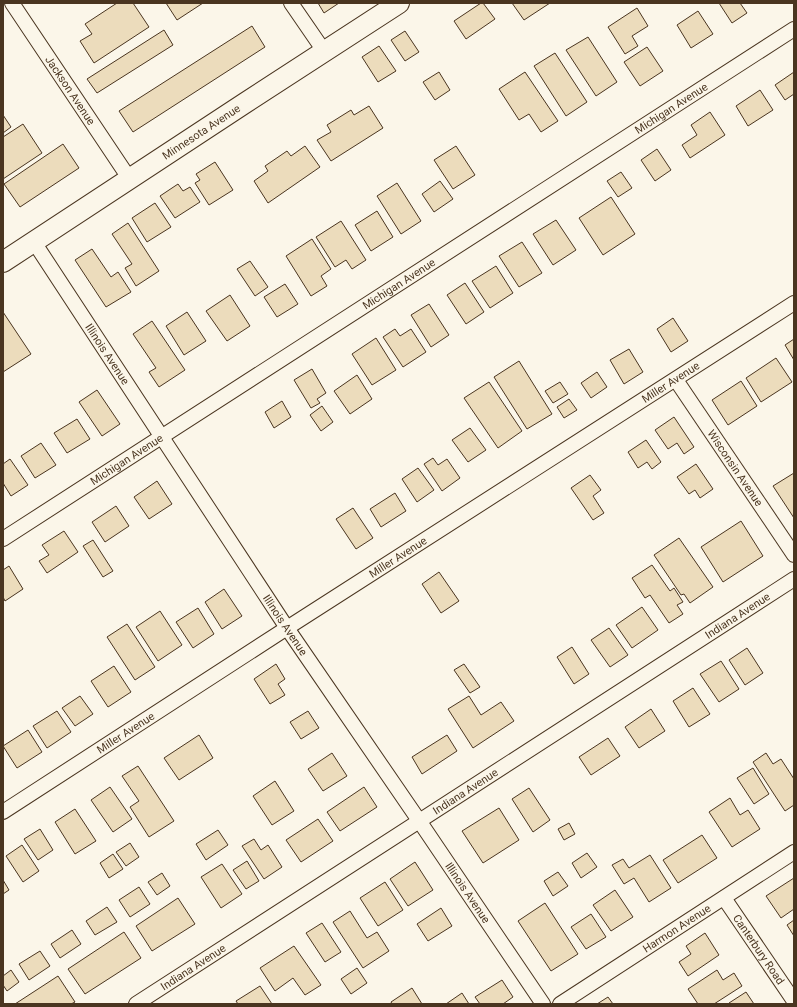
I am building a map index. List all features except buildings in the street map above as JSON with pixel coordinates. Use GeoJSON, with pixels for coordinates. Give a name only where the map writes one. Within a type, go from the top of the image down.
{"type":"FeatureCollection","features":[{"type":"Feature","properties":{"kind":"street","name":"Jackson Avenue"},"geometry":{"type":"LineString","coordinates":[[12,3],[129,178]]}},
{"type":"Feature","properties":{"kind":"street"},"geometry":{"type":"LineString","coordinates":[[291,3],[324,51]]}},
{"type":"Feature","properties":{"kind":"street","name":"Minnesota Avenue"},"geometry":{"type":"LineString","coordinates":[[3,262],[129,178],[399,3]]}},
{"type":"Feature","properties":{"kind":"street","name":"Michigan Avenue"},"geometry":{"type":"LineString","coordinates":[[3,538],[794,29]]}},
{"type":"Feature","properties":{"kind":"street","name":"Illinois Avenue"},"geometry":{"type":"LineString","coordinates":[[34,242],[287,628],[542,1004]]}},
{"type":"Feature","properties":{"kind":"street","name":"Miller Avenue"},"geometry":{"type":"LineString","coordinates":[[3,812],[794,303]]}},
{"type":"Feature","properties":{"kind":"street","name":"Wisconsin Avenue"},"geometry":{"type":"LineString","coordinates":[[676,380],[794,555]]}},
{"type":"Feature","properties":{"kind":"street","name":"Indiana Avenue"},"geometry":{"type":"LineString","coordinates":[[136,1004],[794,580]]}},
{"type":"Feature","properties":{"kind":"street","name":"Harmon Avenue"},"geometry":{"type":"LineString","coordinates":[[560,1004],[794,852]]}},
{"type":"Feature","properties":{"kind":"street","name":"Canterbury Road"},"geometry":{"type":"LineString","coordinates":[[724,898],[794,1002]]}}]}
